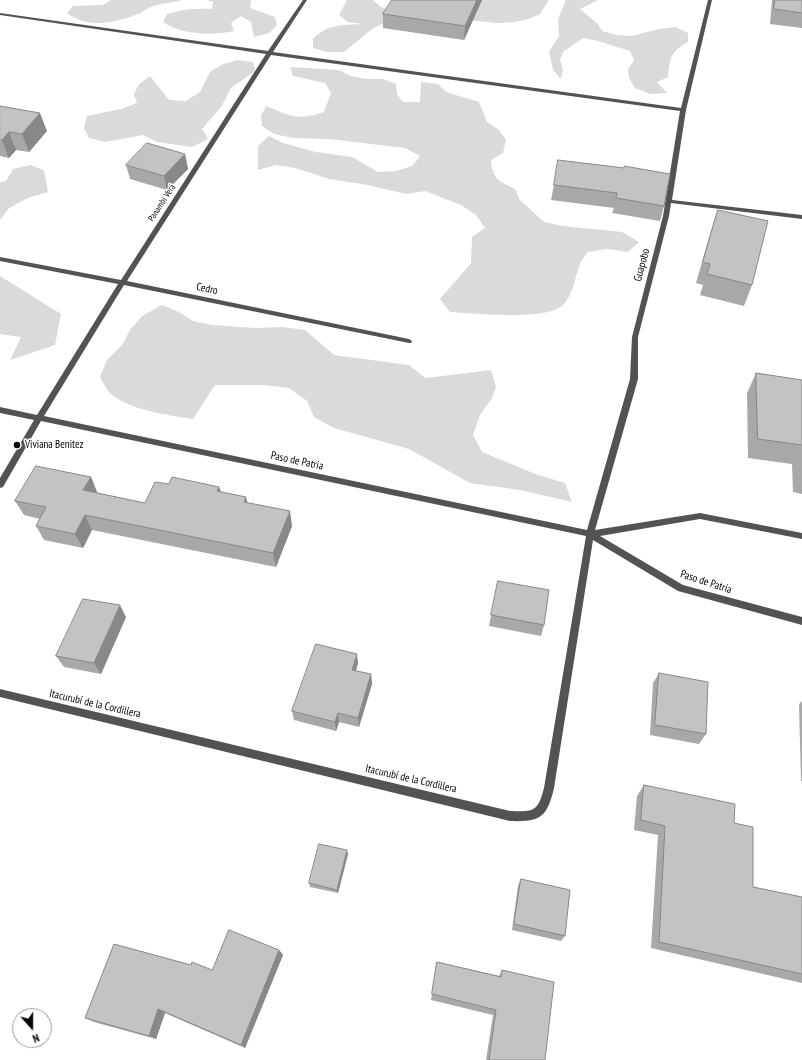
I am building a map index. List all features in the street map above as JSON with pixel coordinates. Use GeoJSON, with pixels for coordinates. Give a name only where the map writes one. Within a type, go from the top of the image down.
{"type":"FeatureCollection","features":[{"type":"Feature","properties":{"kind":"street","name":"Panambí Verá"},"geometry":{"type":"LineString","coordinates":[[0,485],[122,282],[305,0]]}},
{"type":"Feature","properties":{"kind":"street","name":"Guapobo"},"geometry":{"type":"LineString","coordinates":[[590,534],[634,379],[634,337],[666,216],[683,110],[710,0]]}},
{"type":"Feature","properties":{"kind":"street"},"geometry":{"type":"LineString","coordinates":[[0,14],[683,110]]}},
{"type":"Feature","properties":{"kind":"street"},"geometry":{"type":"LineString","coordinates":[[668,201],[802,217]]}},
{"type":"Feature","properties":{"kind":"street","name":"Cedro"},"geometry":{"type":"LineString","coordinates":[[0,259],[122,282],[409,341]]}},
{"type":"Feature","properties":{"kind":"street","name":"Paso de Patria"},"geometry":{"type":"LineString","coordinates":[[0,410],[590,534],[680,588],[802,621]]}},
{"type":"Feature","properties":{"kind":"street","name":"Paso de Patria"},"geometry":{"type":"LineString","coordinates":[[590,534],[700,516],[802,536]]}},
{"type":"Feature","properties":{"kind":"street","name":"Itacurubí de la Cordillera"},"geometry":{"type":"LineString","coordinates":[[0,693],[510,816],[534,815],[545,807],[549,788],[590,534]]}},
{"type":"Feature","properties":{"kind":"shaded area"},"geometry":{"type":"Polygon","coordinates":[[[111,0],[182,0],[148,8],[138,14],[111,22],[92,23],[75,18],[67,13],[73,6],[103,5],[111,0]]]}},
{"type":"Feature","properties":{"kind":"shaded area"},"geometry":{"type":"Polygon","coordinates":[[[207,0],[251,0],[250,8],[275,17],[277,25],[269,33],[254,37],[251,22],[241,16],[231,23],[234,31],[216,34],[179,30],[163,22],[167,14],[173,12],[189,9],[212,9],[213,2],[207,0]]]}},
{"type":"Feature","properties":{"kind":"shaded area"},"geometry":{"type":"Polygon","coordinates":[[[347,0],[373,0],[381,7],[394,12],[420,0],[549,0],[540,14],[529,19],[498,23],[466,20],[384,23],[372,29],[344,52],[327,52],[313,48],[313,39],[324,30],[335,26],[362,24],[348,22],[339,15],[347,0]]]}},
{"type":"Feature","properties":{"kind":"shaded area"},"geometry":{"type":"Polygon","coordinates":[[[566,0],[598,0],[580,9],[598,24],[602,31],[617,35],[632,36],[659,29],[675,27],[688,33],[688,42],[674,52],[670,60],[668,77],[657,82],[667,93],[650,94],[635,88],[629,78],[628,69],[634,60],[630,51],[583,38],[563,52],[560,60],[563,69],[561,79],[553,70],[549,52],[559,36],[558,19],[566,0]]]}},
{"type":"Feature","properties":{"kind":"shaded area"},"geometry":{"type":"Polygon","coordinates":[[[237,60],[253,62],[255,71],[231,88],[221,107],[202,129],[208,139],[192,147],[157,142],[143,135],[105,142],[89,138],[84,128],[87,116],[121,109],[137,103],[134,94],[139,84],[150,76],[169,100],[186,101],[200,92],[210,72],[221,65],[237,60]]]}},
{"type":"Feature","properties":{"kind":"shaded area"},"geometry":{"type":"Polygon","coordinates":[[[290,67],[339,70],[351,76],[366,79],[383,79],[396,84],[397,94],[403,102],[420,102],[421,82],[438,84],[446,92],[479,102],[487,122],[499,130],[506,140],[503,153],[491,160],[495,176],[501,182],[515,189],[520,200],[544,222],[563,226],[622,232],[639,242],[628,252],[607,249],[588,252],[581,261],[572,290],[567,299],[564,304],[555,310],[527,315],[492,315],[450,312],[440,299],[471,263],[472,237],[485,228],[476,215],[461,205],[425,191],[406,194],[368,185],[329,179],[295,168],[276,165],[258,170],[258,146],[269,136],[283,143],[316,152],[352,157],[378,172],[396,171],[412,166],[420,156],[405,148],[329,139],[292,138],[274,134],[262,126],[261,116],[266,106],[288,115],[301,117],[324,112],[331,93],[325,83],[293,76],[290,67]]]}},
{"type":"Feature","properties":{"kind":"shaded area"},"geometry":{"type":"Polygon","coordinates":[[[30,165],[44,170],[48,192],[28,198],[9,208],[0,220],[0,182],[6,181],[13,169],[30,165]]]}},
{"type":"Feature","properties":{"kind":"shaded area"},"geometry":{"type":"Polygon","coordinates":[[[0,276],[61,314],[55,345],[10,360],[21,337],[0,334],[0,276]]]}},
{"type":"Feature","properties":{"kind":"shaded area"},"geometry":{"type":"Polygon","coordinates":[[[162,305],[179,312],[193,321],[212,325],[256,328],[282,327],[305,330],[334,355],[409,365],[425,378],[491,370],[496,387],[492,398],[480,415],[473,435],[482,452],[538,475],[565,483],[572,502],[520,490],[470,483],[409,449],[334,428],[314,417],[307,401],[289,388],[264,385],[215,385],[193,419],[149,411],[127,404],[110,393],[100,377],[107,360],[122,345],[130,330],[142,316],[162,305]]]}},
{"type":"Feature","properties":{"kind":"building"},"geometry":{"type":"Polygon","coordinates":[[[392,0],[477,0],[465,26],[383,14],[392,0]]]}},
{"type":"Feature","properties":{"kind":"building"},"geometry":{"type":"Polygon","coordinates":[[[775,0],[802,0],[802,13],[774,9],[775,0]]]}},
{"type":"Feature","properties":{"kind":"building"},"geometry":{"type":"Polygon","coordinates":[[[0,106],[40,113],[22,134],[9,132],[2,140],[0,140],[0,106]]]}},
{"type":"Feature","properties":{"kind":"building"},"geometry":{"type":"Polygon","coordinates":[[[147,143],[185,154],[164,176],[126,165],[147,143]]]}},
{"type":"Feature","properties":{"kind":"building"},"geometry":{"type":"Polygon","coordinates":[[[558,160],[624,168],[624,166],[670,174],[664,206],[616,198],[617,193],[554,185],[558,160]]]}},
{"type":"Feature","properties":{"kind":"building"},"geometry":{"type":"Polygon","coordinates":[[[718,210],[768,221],[752,285],[707,274],[710,264],[703,262],[718,210]]]}},
{"type":"Feature","properties":{"kind":"building"},"geometry":{"type":"Polygon","coordinates":[[[756,373],[802,380],[802,445],[758,439],[756,373]]]}},
{"type":"Feature","properties":{"kind":"building"},"geometry":{"type":"Polygon","coordinates":[[[36,466],[91,477],[83,490],[145,503],[155,482],[169,484],[172,477],[219,487],[217,491],[246,497],[244,502],[290,511],[273,553],[85,515],[75,534],[36,526],[46,507],[15,501],[36,466]]]}},
{"type":"Feature","properties":{"kind":"building"},"geometry":{"type":"Polygon","coordinates":[[[498,581],[549,590],[544,625],[491,615],[498,581]]]}},
{"type":"Feature","properties":{"kind":"building"},"geometry":{"type":"Polygon","coordinates":[[[83,599],[120,605],[94,663],[56,656],[83,599]]]}},
{"type":"Feature","properties":{"kind":"building"},"geometry":{"type":"Polygon","coordinates":[[[316,644],[357,654],[352,670],[371,674],[358,718],[338,713],[335,722],[292,711],[316,644]]]}},
{"type":"Feature","properties":{"kind":"building"},"geometry":{"type":"Polygon","coordinates":[[[659,673],[708,682],[706,734],[655,725],[659,673]]]}},
{"type":"Feature","properties":{"kind":"building"},"geometry":{"type":"Polygon","coordinates":[[[644,785],[735,804],[734,823],[753,827],[753,887],[802,897],[802,974],[659,942],[665,826],[641,820],[644,785]]]}},
{"type":"Feature","properties":{"kind":"building"},"geometry":{"type":"Polygon","coordinates":[[[319,844],[347,850],[337,890],[309,883],[319,844]]]}},
{"type":"Feature","properties":{"kind":"building"},"geometry":{"type":"Polygon","coordinates":[[[521,879],[570,890],[565,936],[514,924],[521,879]]]}},
{"type":"Feature","properties":{"kind":"building"},"geometry":{"type":"Polygon","coordinates":[[[229,930],[279,950],[241,1045],[158,1009],[149,1036],[85,1018],[114,944],[191,965],[192,962],[212,970],[229,930]]]}},
{"type":"Feature","properties":{"kind":"building"},"geometry":{"type":"Polygon","coordinates":[[[437,962],[501,977],[502,970],[554,982],[545,1060],[489,1060],[496,1010],[432,994],[437,962]]]}},
{"type":"Feature","properties":{"kind":"place","name":"Viviana Benitez"},"geometry":{"type":"Point","coordinates":[17,445]}}]}
